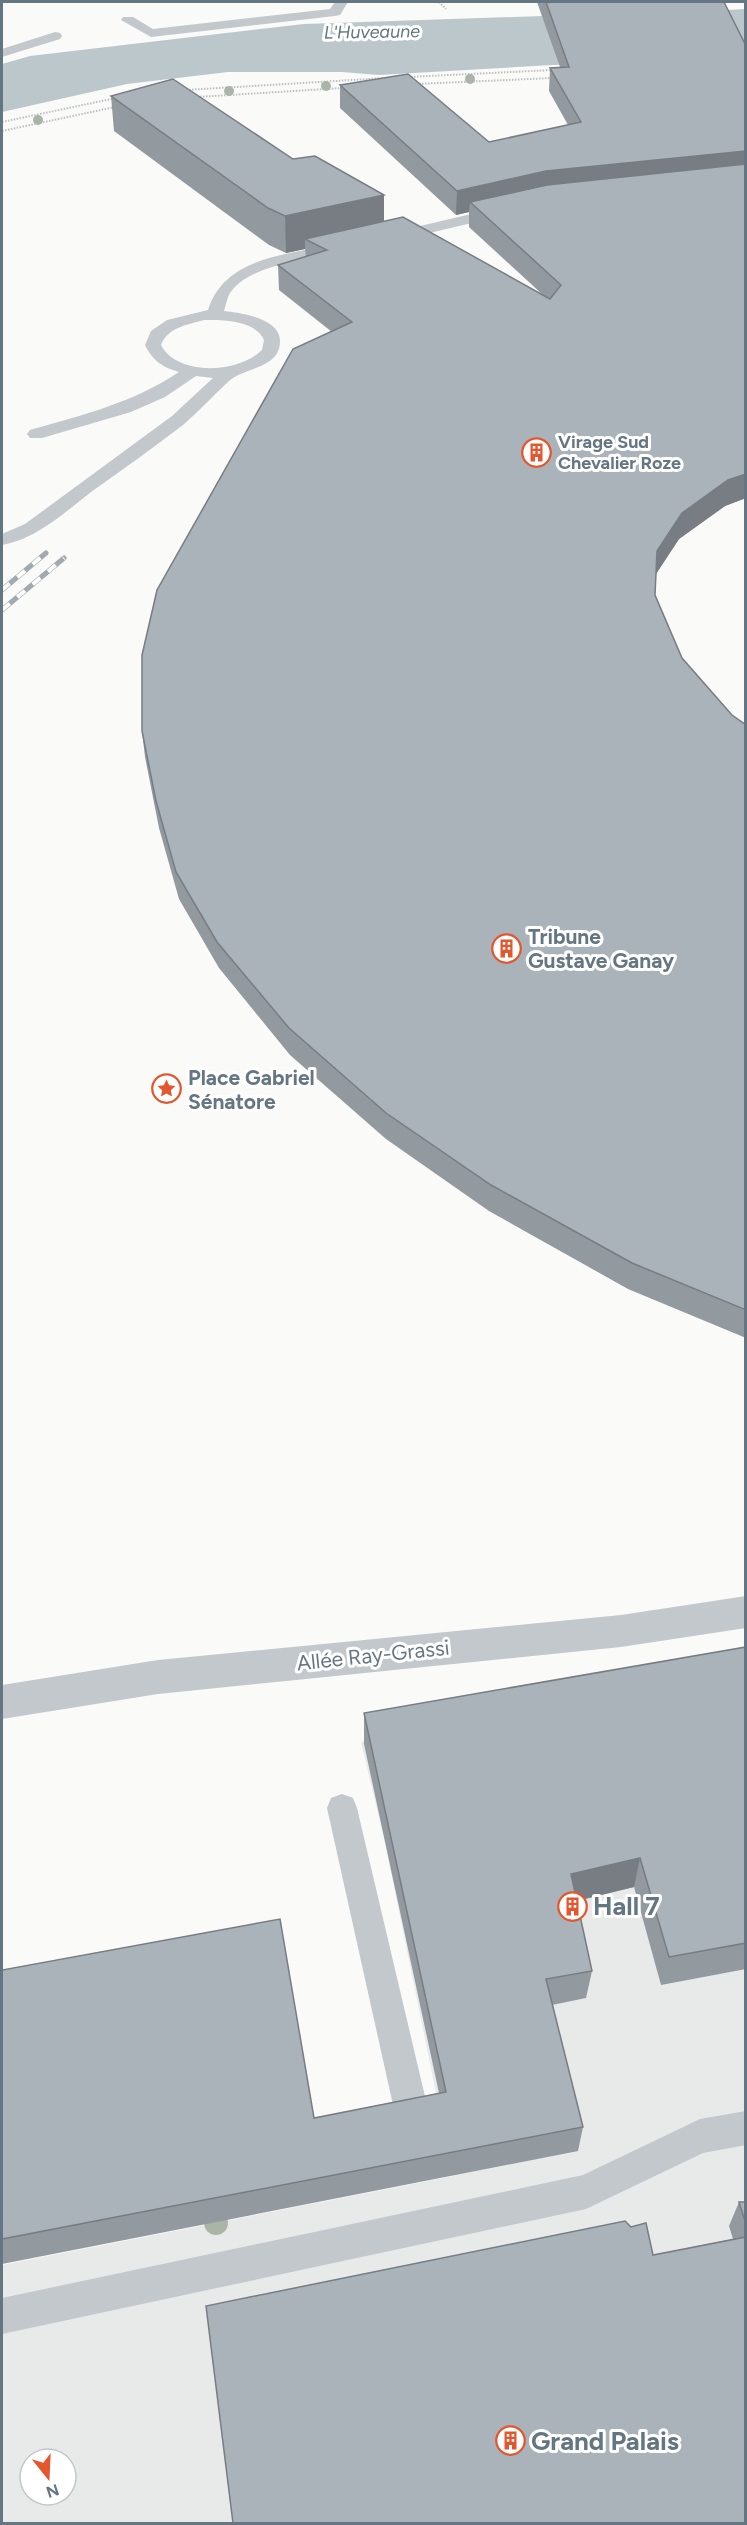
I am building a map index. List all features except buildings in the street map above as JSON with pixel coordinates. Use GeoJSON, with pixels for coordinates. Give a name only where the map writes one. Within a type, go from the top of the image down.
{"type":"FeatureCollection","features":[{"type":"Feature","properties":{"kind":"street","name":"Allée Ray-Grassi"},"geometry":{"type":"LineString","coordinates":[[2,1702],[158,1677],[621,1631],[746,1612]]}},
{"type":"Feature","properties":{"kind":"lane"},"geometry":{"type":"LineString","coordinates":[[128,20],[151,33],[335,12],[341,2]]}},
{"type":"Feature","properties":{"kind":"lane"},"geometry":{"type":"LineString","coordinates":[[2,53],[56,36]]}},
{"type":"Feature","properties":{"kind":"lane"},"geometry":{"type":"LineString","coordinates":[[374,240],[511,210]]}},
{"type":"Feature","properties":{"kind":"lane"},"geometry":{"type":"LineString","coordinates":[[215,314],[223,290],[243,274],[262,266],[352,246]]}},
{"type":"Feature","properties":{"kind":"lane"},"geometry":{"type":"LineString","coordinates":[[215,314],[256,323],[267,331],[271,340],[270,350],[261,359],[248,366],[230,371],[191,372],[174,367],[161,360],[154,351],[154,338],[170,324],[185,318],[215,314]]}},
{"type":"Feature","properties":{"kind":"lane"},"geometry":{"type":"LineString","coordinates":[[2,540],[31,528],[178,420],[230,371]]}},
{"type":"Feature","properties":{"kind":"lane"},"geometry":{"type":"LineString","coordinates":[[36,434],[126,408],[159,393],[191,372]]}},
{"type":"Feature","properties":{"kind":"lane"},"geometry":{"type":"LineString","coordinates":[[342,1808],[410,2105]]}},
{"type":"Feature","properties":{"kind":"lane"},"geometry":{"type":"LineString","coordinates":[[2,2316],[586,2192],[700,2136],[746,2128]]}},
{"type":"Feature","properties":{"kind":"path"},"geometry":{"type":"LineString","coordinates":[[439,2],[446,9]]}},
{"type":"Feature","properties":{"kind":"path"},"geometry":{"type":"LineString","coordinates":[[406,77],[557,70]]}},
{"type":"Feature","properties":{"kind":"path"},"geometry":{"type":"LineString","coordinates":[[177,91],[210,87],[395,77]]}},
{"type":"Feature","properties":{"kind":"path"},"geometry":{"type":"LineString","coordinates":[[411,84],[561,78]]}},
{"type":"Feature","properties":{"kind":"path"},"geometry":{"type":"LineString","coordinates":[[189,98],[352,88]]}},
{"type":"Feature","properties":{"kind":"path"},"geometry":{"type":"LineString","coordinates":[[2,122],[122,98]]}},
{"type":"Feature","properties":{"kind":"path"},"geometry":{"type":"LineString","coordinates":[[2,131],[122,106]]}},
{"type":"Feature","properties":{"kind":"shaded area"},"geometry":{"type":"Polygon","coordinates":[[[745,1679],[745,2523],[2,2524],[2,2265],[453,2176],[385,1843],[361,1742],[745,1679]]]}},
{"type":"Feature","properties":{"kind":"water","name":"L'Huveaune"},"geometry":{"type":"Polygon","coordinates":[[[745,9],[745,59],[552,65],[379,75],[342,72],[228,72],[127,84],[2,112],[2,64],[30,56],[304,24],[542,16],[544,20],[745,9]]]}},
{"type":"Feature","properties":{"kind":"railway"},"geometry":{"type":"LineString","coordinates":[[2,590],[46,553]]}},
{"type":"Feature","properties":{"kind":"railway"},"geometry":{"type":"LineString","coordinates":[[2,610],[64,558]]}},
{"type":"Feature","properties":{"kind":"place","name":"Virage Sud Chevalier Roze"},"geometry":{"type":"Point","coordinates":[537,452]}},
{"type":"Feature","properties":{"kind":"place","name":"Tribune Gustave Ganay"},"geometry":{"type":"Point","coordinates":[507,948]}},
{"type":"Feature","properties":{"kind":"place","name":"Place Gabriel Sénatore"},"geometry":{"type":"Point","coordinates":[167,1089]}},
{"type":"Feature","properties":{"kind":"place","name":"Hall 7"},"geometry":{"type":"Point","coordinates":[572,1906]}},
{"type":"Feature","properties":{"kind":"place","name":"Grand Palais"},"geometry":{"type":"Point","coordinates":[510,2441]}}]}
